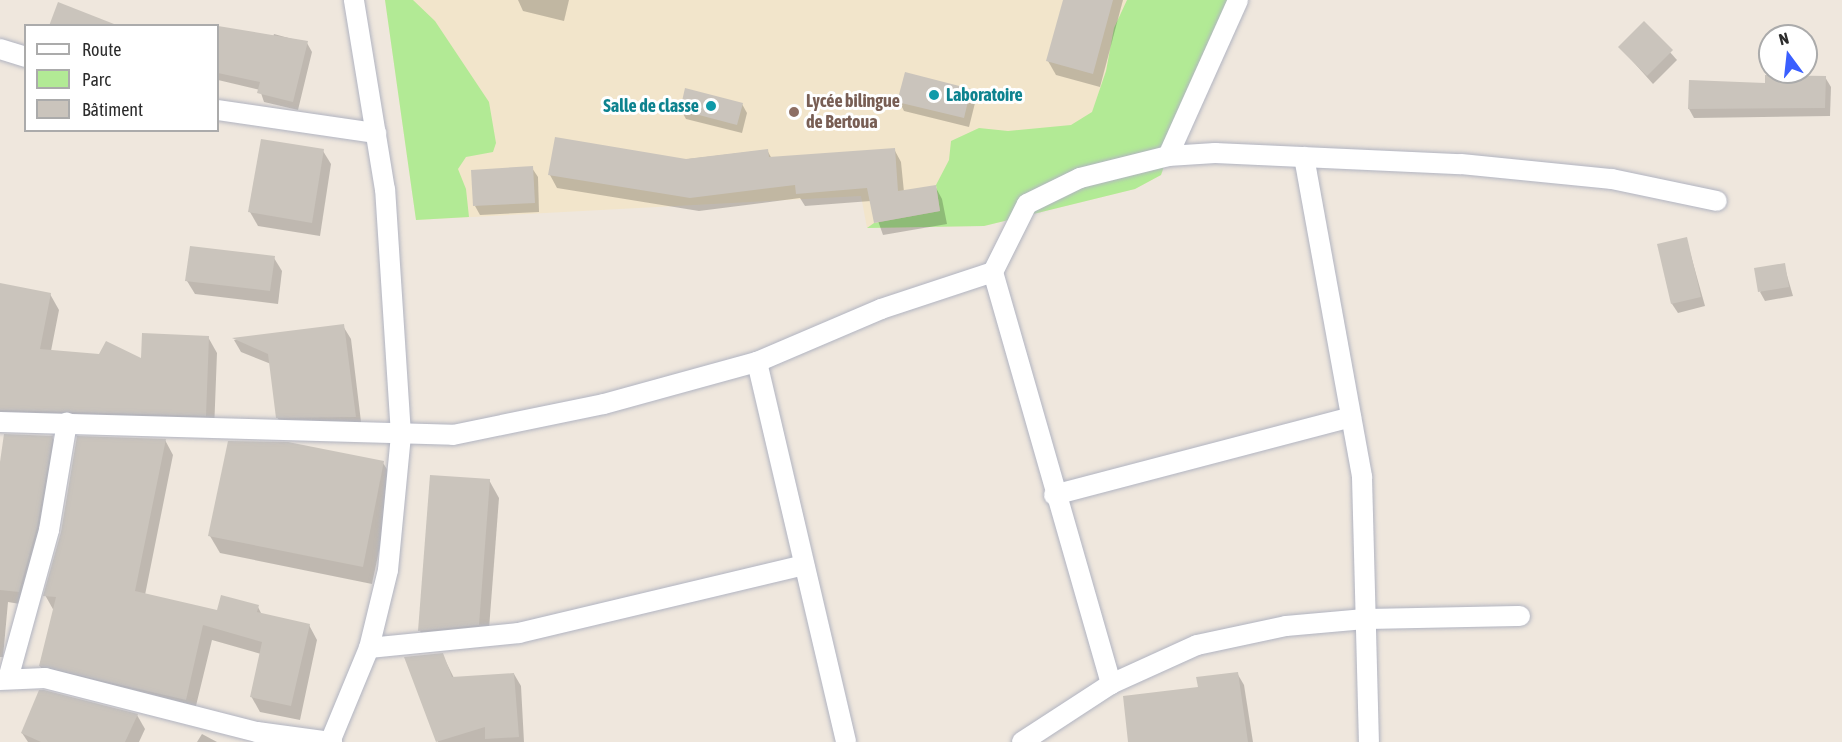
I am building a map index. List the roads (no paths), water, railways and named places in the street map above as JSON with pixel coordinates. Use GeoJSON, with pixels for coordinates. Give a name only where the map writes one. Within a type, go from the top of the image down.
{"type":"FeatureCollection","features":[{"type":"Feature","properties":{"kind":"street"},"geometry":{"type":"LineString","coordinates":[[67,423],[49,530],[4,679],[45,678],[257,732],[331,742],[369,648],[388,570],[401,435],[385,190],[354,0]]}},
{"type":"Feature","properties":{"kind":"street"},"geometry":{"type":"LineString","coordinates":[[1168,156],[1238,0]]}},
{"type":"Feature","properties":{"kind":"street"},"geometry":{"type":"LineString","coordinates":[[0,49],[24,56]]}},
{"type":"Feature","properties":{"kind":"street"},"geometry":{"type":"LineString","coordinates":[[219,110],[376,133]]}},
{"type":"Feature","properties":{"kind":"street"},"geometry":{"type":"LineString","coordinates":[[1111,684],[1054,495],[993,272],[1027,204],[1080,178],[1168,156],[1215,153],[1461,165],[1612,179],[1717,201]]}},
{"type":"Feature","properties":{"kind":"street"},"geometry":{"type":"LineString","coordinates":[[1304,157],[1362,477],[1369,742]]}},
{"type":"Feature","properties":{"kind":"street"},"geometry":{"type":"LineString","coordinates":[[0,422],[401,435],[492,429],[604,404],[757,362],[930,290],[993,272]]}},
{"type":"Feature","properties":{"kind":"street"},"geometry":{"type":"LineString","coordinates":[[757,362],[846,742]]}},
{"type":"Feature","properties":{"kind":"street"},"geometry":{"type":"LineString","coordinates":[[1054,495],[1351,417]]}},
{"type":"Feature","properties":{"kind":"street"},"geometry":{"type":"LineString","coordinates":[[369,648],[519,633],[804,565]]}},
{"type":"Feature","properties":{"kind":"street"},"geometry":{"type":"LineString","coordinates":[[1022,742],[1111,684],[1197,645],[1286,626],[1365,619],[1520,616]]}},
{"type":"Feature","properties":{"kind":"place","name":"Laboratoire"},"geometry":{"type":"Point","coordinates":[934,95]}},
{"type":"Feature","properties":{"kind":"place","name":"Salle de classe"},"geometry":{"type":"Point","coordinates":[711,106]}},
{"type":"Feature","properties":{"kind":"place","name":"Lycée bilingue de Bertoua"},"geometry":{"type":"Point","coordinates":[794,112]}}]}
